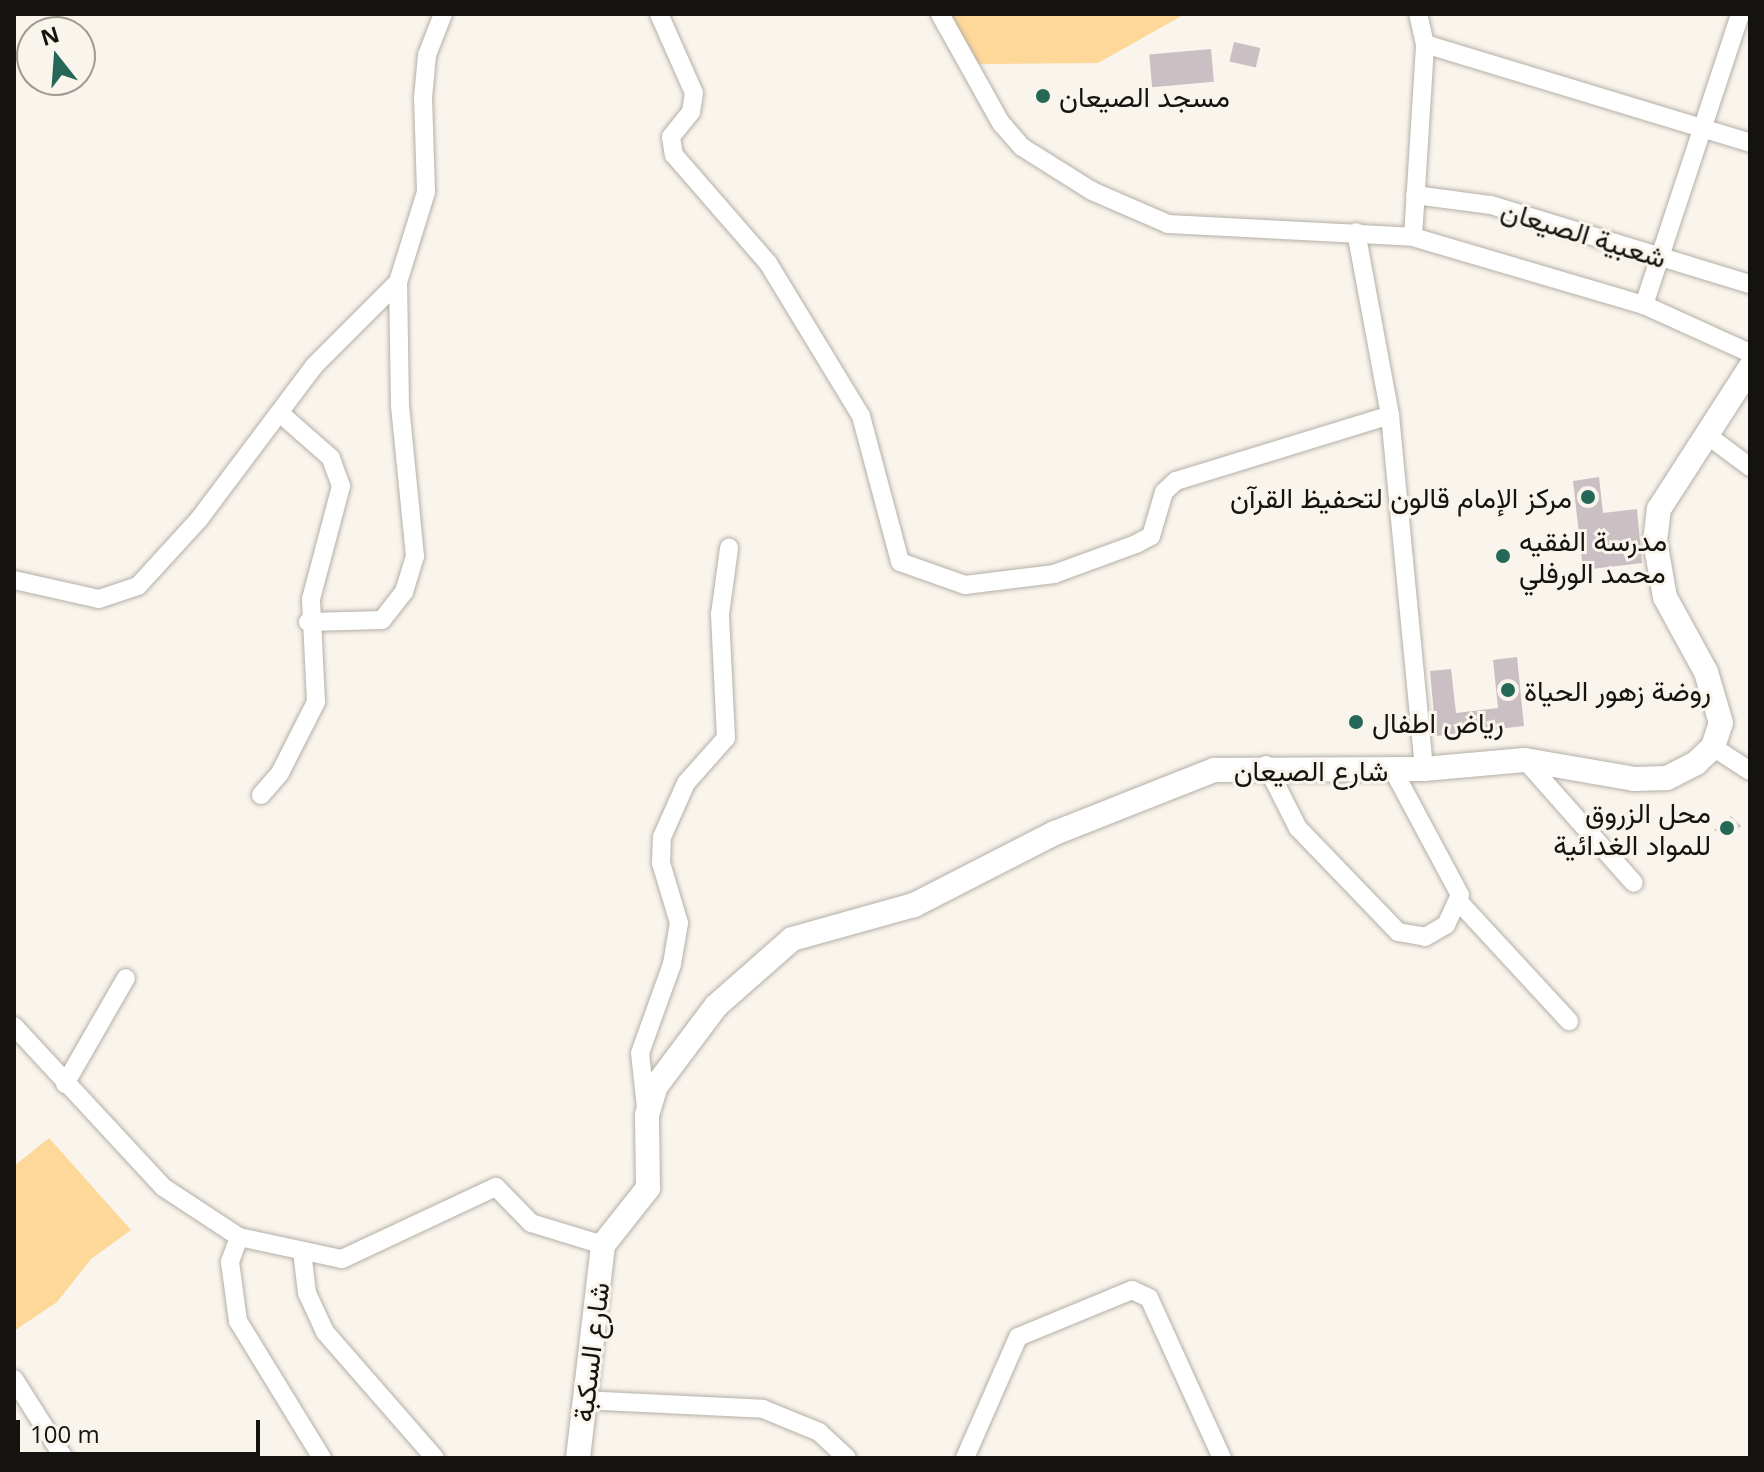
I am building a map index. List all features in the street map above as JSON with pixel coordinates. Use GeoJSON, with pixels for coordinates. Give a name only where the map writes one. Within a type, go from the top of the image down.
{"type":"FeatureCollection","features":[{"type":"Feature","properties":{"kind":"main road"},"geometry":{"type":"LineString","coordinates":[[1713,747],[1721,723],[1717,699],[1665,597],[1655,541],[1659,509],[1750,368]]}},
{"type":"Feature","properties":{"kind":"main road","name":"شارع الصيعان"},"geometry":{"type":"LineString","coordinates":[[603,1245],[648,1188],[647,1115],[656,1086],[716,1006],[792,939],[914,905],[1055,833],[1214,770],[1266,765],[1393,770],[1525,760],[1635,779],[1667,778],[1713,747]]}},
{"type":"Feature","properties":{"kind":"main road","name":"شارع السكبة"},"geometry":{"type":"LineString","coordinates":[[578,1458],[582,1400],[603,1245]]}},
{"type":"Feature","properties":{"kind":"street"},"geometry":{"type":"LineString","coordinates":[[308,622],[382,620],[404,592],[415,556],[400,406],[398,282],[426,192],[423,98],[427,55],[443,14]]}},
{"type":"Feature","properties":{"kind":"street"},"geometry":{"type":"LineString","coordinates":[[659,14],[694,93],[691,112],[671,137],[674,155],[768,263],[861,416],[893,550],[908,568],[965,585],[1054,574],[1151,536],[1164,492],[1176,481],[1390,415]]}},
{"type":"Feature","properties":{"kind":"street"},"geometry":{"type":"LineString","coordinates":[[940,14],[1001,123],[1035,157],[1092,191],[1168,224],[1413,237],[1644,305],[1750,353]]}},
{"type":"Feature","properties":{"kind":"street"},"geometry":{"type":"LineString","coordinates":[[1413,237],[1425,44],[1418,14]]}},
{"type":"Feature","properties":{"kind":"street"},"geometry":{"type":"LineString","coordinates":[[1644,305],[1740,14]]}},
{"type":"Feature","properties":{"kind":"street"},"geometry":{"type":"LineString","coordinates":[[1425,44],[1750,143]]}},
{"type":"Feature","properties":{"kind":"street","name":"شعبية الصيعان"},"geometry":{"type":"LineString","coordinates":[[1415,195],[1491,205],[1750,284]]}},
{"type":"Feature","properties":{"kind":"street"},"geometry":{"type":"LineString","coordinates":[[1356,232],[1390,415],[1424,769]]}},
{"type":"Feature","properties":{"kind":"street"},"geometry":{"type":"LineString","coordinates":[[14,580],[99,599],[138,586],[281,414],[314,366],[398,282]]}},
{"type":"Feature","properties":{"kind":"street"},"geometry":{"type":"LineString","coordinates":[[261,795],[280,773],[316,702],[308,622],[315,568],[341,486],[331,458],[281,414]]}},
{"type":"Feature","properties":{"kind":"street"},"geometry":{"type":"LineString","coordinates":[[1707,435],[1750,467]]}},
{"type":"Feature","properties":{"kind":"street"},"geometry":{"type":"LineString","coordinates":[[647,1115],[640,1053],[672,964],[679,923],[661,863],[662,837],[686,783],[726,738],[720,614],[729,548]]}},
{"type":"Feature","properties":{"kind":"street"},"geometry":{"type":"LineString","coordinates":[[1713,747],[1750,771]]}},
{"type":"Feature","properties":{"kind":"street"},"geometry":{"type":"LineString","coordinates":[[1525,760],[1634,883]]}},
{"type":"Feature","properties":{"kind":"street"},"geometry":{"type":"LineString","coordinates":[[1266,765],[1298,828],[1398,932],[1411,937],[1436,933],[1460,903]]}},
{"type":"Feature","properties":{"kind":"street"},"geometry":{"type":"LineString","coordinates":[[1393,770],[1449,869],[1460,903],[1569,1021]]}},
{"type":"Feature","properties":{"kind":"street"},"geometry":{"type":"LineString","coordinates":[[65,1084],[126,978]]}},
{"type":"Feature","properties":{"kind":"street"},"geometry":{"type":"LineString","coordinates":[[14,1026],[163,1187],[239,1237],[342,1259],[361,1253],[496,1187],[531,1223],[603,1245]]}},
{"type":"Feature","properties":{"kind":"street"},"geometry":{"type":"LineString","coordinates":[[239,1237],[230,1262],[238,1321],[322,1458]]}},
{"type":"Feature","properties":{"kind":"street"},"geometry":{"type":"LineString","coordinates":[[302,1251],[307,1293],[325,1332],[435,1458]]}},
{"type":"Feature","properties":{"kind":"street"},"geometry":{"type":"LineString","coordinates":[[965,1458],[1018,1337],[1132,1290],[1149,1298],[1222,1458]]}},
{"type":"Feature","properties":{"kind":"street"},"geometry":{"type":"LineString","coordinates":[[14,1379],[64,1458]]}},
{"type":"Feature","properties":{"kind":"street"},"geometry":{"type":"LineString","coordinates":[[582,1400],[763,1409],[819,1432],[847,1458]]}},
{"type":"Feature","properties":{"kind":"shaded area"},"geometry":{"type":"Polygon","coordinates":[[[948,14],[1185,14],[1098,63],[977,64],[948,14]]]}},
{"type":"Feature","properties":{"kind":"shaded area"},"geometry":{"type":"Polygon","coordinates":[[[49,1138],[131,1230],[91,1259],[57,1302],[14,1331],[14,1166],[49,1138]]]}},
{"type":"Feature","properties":{"kind":"building"},"geometry":{"type":"Polygon","coordinates":[[[1234,42],[1260,48],[1256,68],[1230,61],[1234,42]]]}},
{"type":"Feature","properties":{"kind":"building"},"geometry":{"type":"Polygon","coordinates":[[[1211,49],[1214,82],[1152,87],[1149,54],[1211,49]]]}},
{"type":"Feature","properties":{"kind":"building"},"geometry":{"type":"Polygon","coordinates":[[[1599,477],[1603,513],[1637,509],[1642,563],[1583,570],[1573,481],[1599,477]]]}},
{"type":"Feature","properties":{"kind":"building","name":"روضة زهور الحياة"},"geometry":{"type":"Polygon","coordinates":[[[1517,657],[1524,726],[1436,736],[1430,671],[1451,669],[1456,713],[1498,708],[1493,660],[1517,657]]]}},
{"type":"Feature","properties":{"kind":"building","name":"محل الزروق للمواد الغدائية"},"geometry":{"type":"Polygon","coordinates":[[[1731,816],[1741,826],[1729,837],[1714,830],[1731,816]]]}},
{"type":"Feature","properties":{"kind":"place","name":"مسجد الصيعان"},"geometry":{"type":"Point","coordinates":[1043,96]}},
{"type":"Feature","properties":{"kind":"place","name":"مركز الإمام قالون لتحفيظ القرآن"},"geometry":{"type":"Point","coordinates":[1588,497]}},
{"type":"Feature","properties":{"kind":"place","name":"مدرسة الفقيه محمد الورفلي"},"geometry":{"type":"Point","coordinates":[1503,556]}},
{"type":"Feature","properties":{"kind":"place","name":"روضة زهور الحياة"},"geometry":{"type":"Point","coordinates":[1508,690]}},
{"type":"Feature","properties":{"kind":"place","name":"رياض اطفال"},"geometry":{"type":"Point","coordinates":[1356,722]}},
{"type":"Feature","properties":{"kind":"place","name":"محل الزروق للمواد الغدائية"},"geometry":{"type":"Point","coordinates":[1727,828]}}]}
